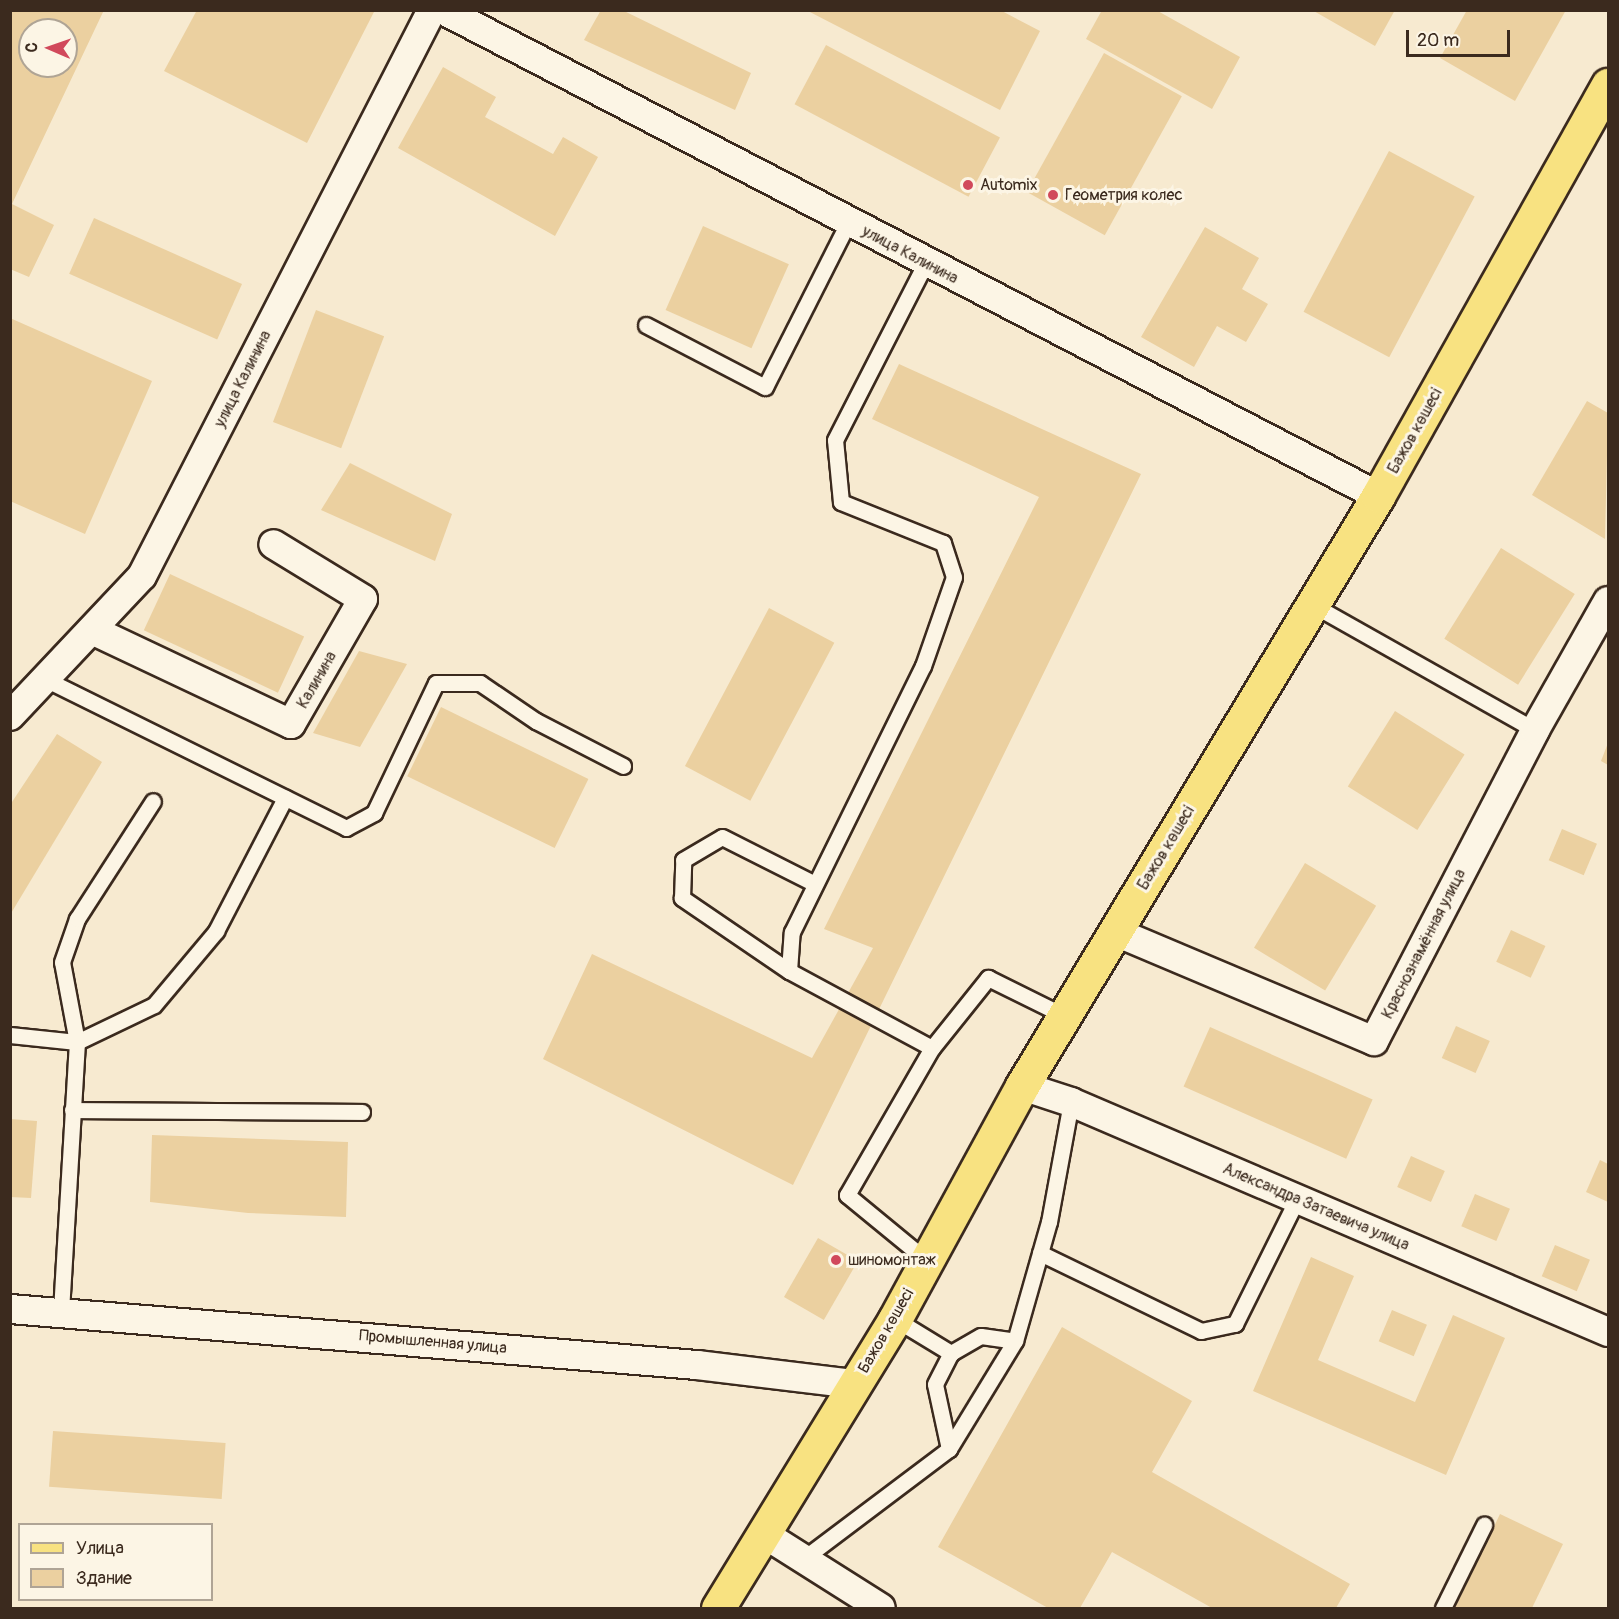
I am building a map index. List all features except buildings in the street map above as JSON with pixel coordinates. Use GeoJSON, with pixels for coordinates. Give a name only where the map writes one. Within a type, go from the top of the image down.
{"type":"FeatureCollection","features":[{"type":"Feature","properties":{"kind":"main road","name":"Бажов көшесі"},"geometry":{"type":"LineString","coordinates":[[718,1608],[895,1318],[925,1259],[1022,1086],[1378,496],[1608,85]]}},
{"type":"Feature","properties":{"kind":"street","name":"улица Калинина"},"geometry":{"type":"LineString","coordinates":[[10,716],[142,576],[432,10]]}},
{"type":"Feature","properties":{"kind":"street","name":"улица Калинина"},"geometry":{"type":"LineString","coordinates":[[443,10],[926,264],[1378,496]]}},
{"type":"Feature","properties":{"kind":"street","name":"Калинина"},"geometry":{"type":"LineString","coordinates":[[92,630],[291,724],[363,599],[273,544]]}},
{"type":"Feature","properties":{"kind":"street","name":"Краснознамённая улица"},"geometry":{"type":"LineString","coordinates":[[1116,932],[1374,1041],[1535,730],[1608,601]]}},
{"type":"Feature","properties":{"kind":"street","name":"Александра Затаевича улица"},"geometry":{"type":"LineString","coordinates":[[1022,1086],[1071,1102],[1607,1330]]}},
{"type":"Feature","properties":{"kind":"street","name":"Промышленная улица"},"geometry":{"type":"LineString","coordinates":[[10,1309],[61,1311],[697,1365],[855,1384]]}},
{"type":"Feature","properties":{"kind":"street"},"geometry":{"type":"LineString","coordinates":[[764,1534],[881,1608]]}},
{"type":"Feature","properties":{"kind":"lane"},"geometry":{"type":"LineString","coordinates":[[646,325],[765,387],[848,223]]}},
{"type":"Feature","properties":{"kind":"lane"},"geometry":{"type":"LineString","coordinates":[[789,971],[792,932],[923,666],[954,578],[943,543],[841,502],[835,440],[926,264]]}},
{"type":"Feature","properties":{"kind":"lane"},"geometry":{"type":"LineString","coordinates":[[1313,605],[1535,730]]}},
{"type":"Feature","properties":{"kind":"lane"},"geometry":{"type":"LineString","coordinates":[[45,679],[346,828],[374,813],[436,683],[480,683],[536,721],[623,766]]}},
{"type":"Feature","properties":{"kind":"lane"},"geometry":{"type":"LineString","coordinates":[[10,1035],[77,1042],[154,1005],[216,931],[285,798]]}},
{"type":"Feature","properties":{"kind":"lane"},"geometry":{"type":"LineString","coordinates":[[61,1311],[77,1042],[62,962],[77,919],[153,801]]}},
{"type":"Feature","properties":{"kind":"lane"},"geometry":{"type":"LineString","coordinates":[[815,884],[722,837],[683,860],[682,898],[789,971],[932,1048]]}},
{"type":"Feature","properties":{"kind":"lane"},"geometry":{"type":"LineString","coordinates":[[925,1259],[847,1195],[932,1048],[988,978],[1065,1016]]}},
{"type":"Feature","properties":{"kind":"lane"},"geometry":{"type":"LineString","coordinates":[[803,1559],[949,1449],[1015,1341],[1040,1253],[1071,1102]]}},
{"type":"Feature","properties":{"kind":"lane"},"geometry":{"type":"LineString","coordinates":[[72,1110],[362,1112]]}},
{"type":"Feature","properties":{"kind":"lane"},"geometry":{"type":"LineString","coordinates":[[1040,1253],[1201,1331],[1235,1324],[1297,1199]]}},
{"type":"Feature","properties":{"kind":"lane"},"geometry":{"type":"LineString","coordinates":[[895,1318],[951,1353]]}},
{"type":"Feature","properties":{"kind":"lane"},"geometry":{"type":"LineString","coordinates":[[949,1449],[935,1384],[951,1353],[981,1336],[1015,1341]]}},
{"type":"Feature","properties":{"kind":"lane"},"geometry":{"type":"LineString","coordinates":[[1443,1608],[1484,1525]]}},
{"type":"Feature","properties":{"kind":"place","name":"Automix"},"geometry":{"type":"Point","coordinates":[968,185]}},
{"type":"Feature","properties":{"kind":"place","name":"Геометрия колес"},"geometry":{"type":"Point","coordinates":[1053,195]}},
{"type":"Feature","properties":{"kind":"place","name":"шиномонтаж"},"geometry":{"type":"Point","coordinates":[836,1260]}}]}
